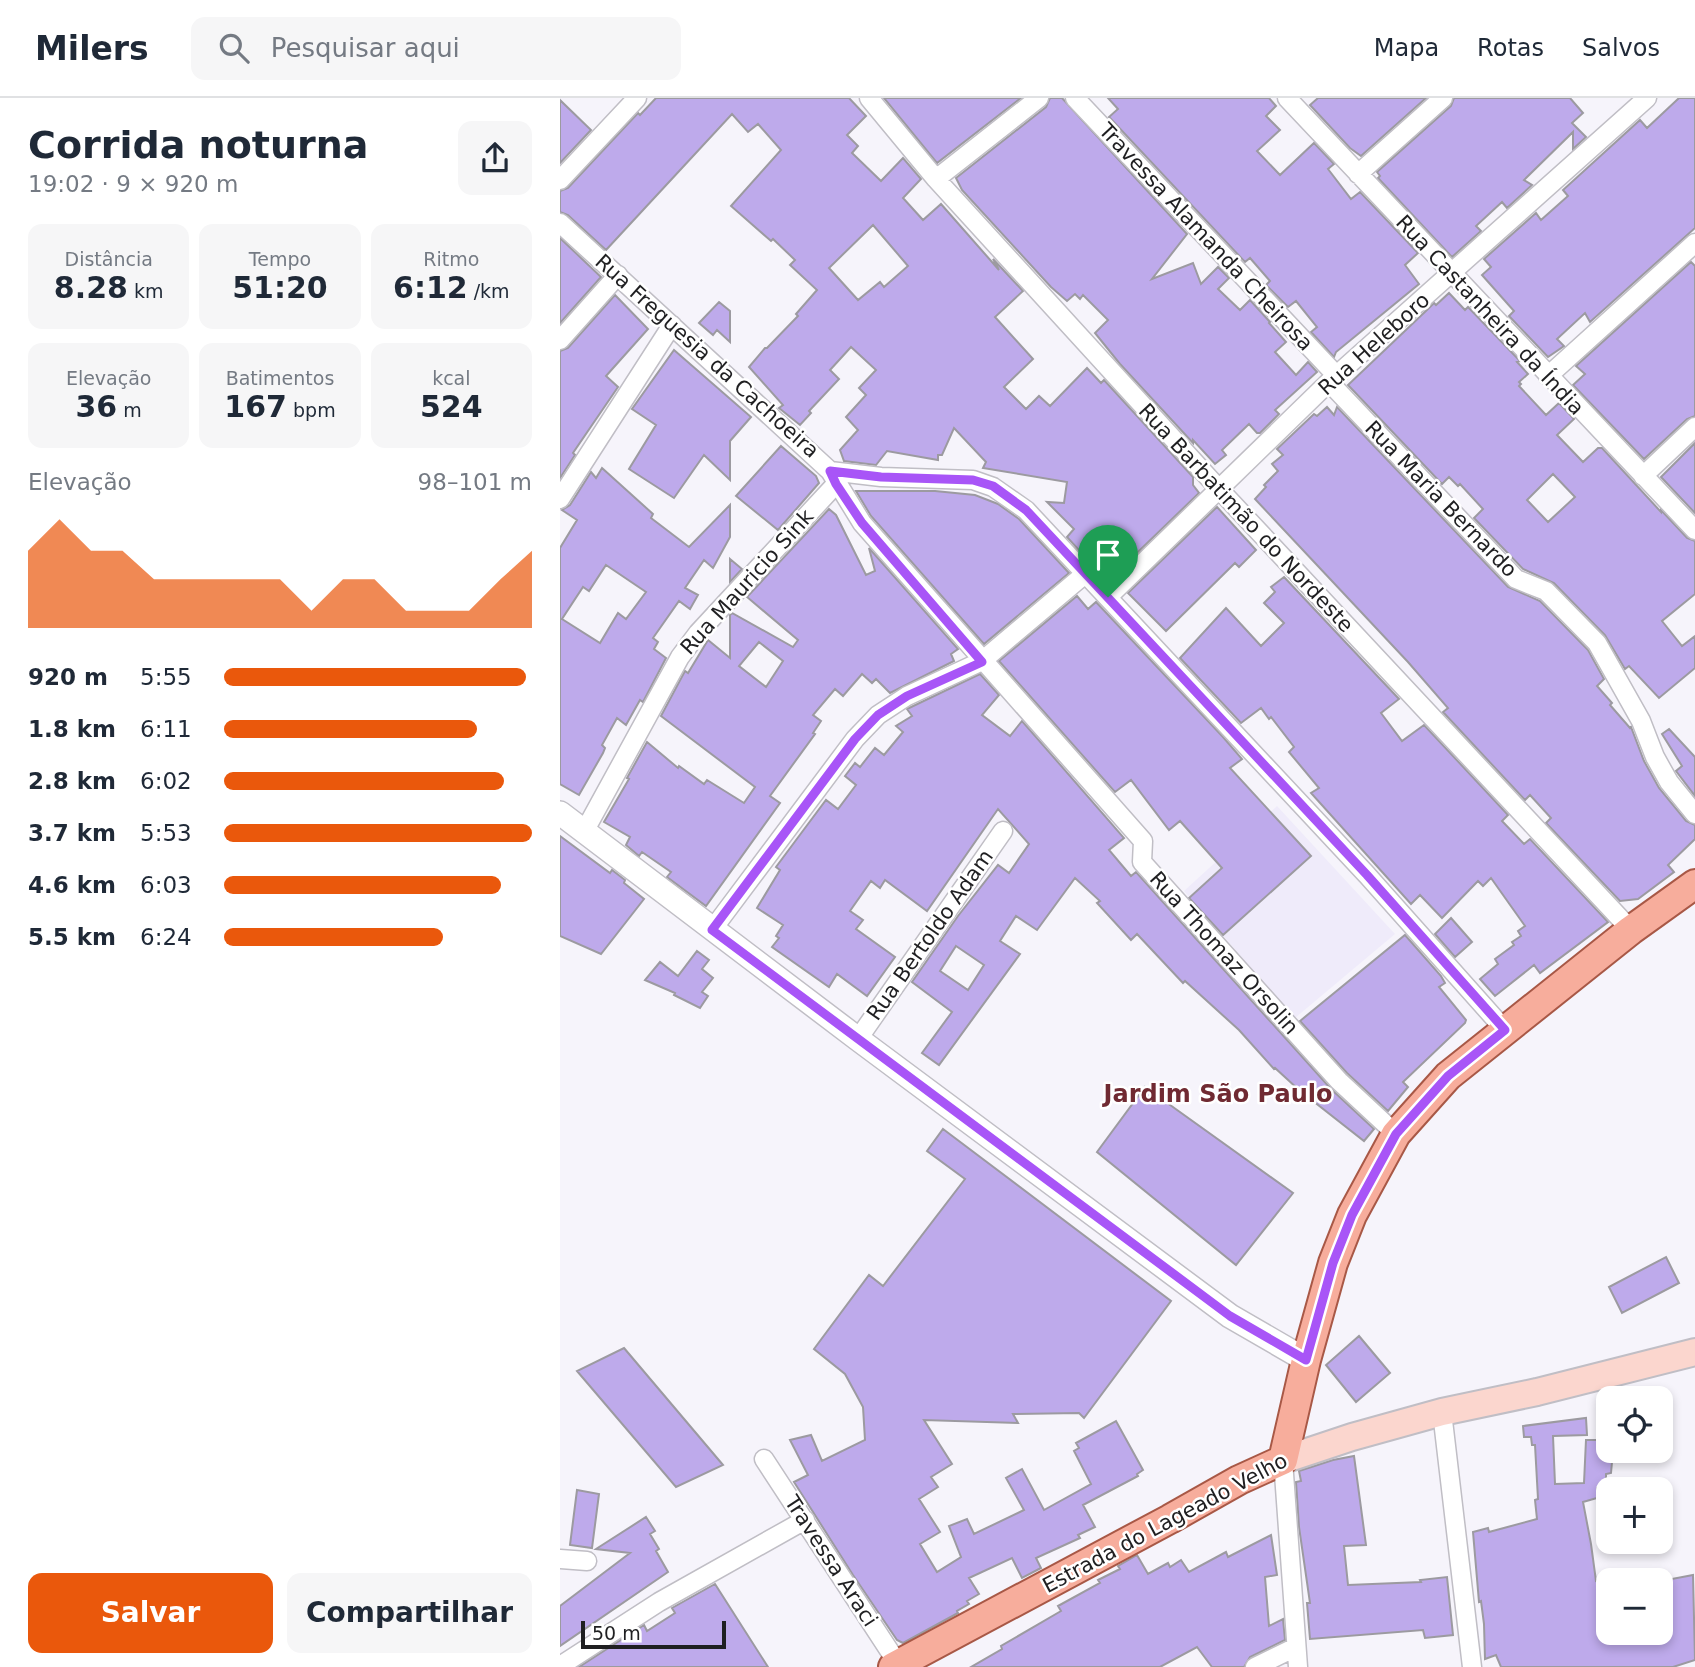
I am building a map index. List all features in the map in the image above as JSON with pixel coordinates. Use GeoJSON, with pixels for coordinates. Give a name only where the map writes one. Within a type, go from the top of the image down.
{"type":"FeatureCollection","features":[{"type":"Feature","properties":{"kind":"main road"},"geometry":{"type":"LineString","coordinates":[[1283,1460],[1306,1360],[1333,1263],[1352,1215],[1396,1134],[1448,1076],[1631,930],[1695,884]]}},
{"type":"Feature","properties":{"kind":"main road","name":"Estrada do Lageado Velho"},"geometry":{"type":"LineString","coordinates":[[897,1666],[1239,1480],[1283,1460],[1442,1412],[1537,1392],[1695,1352]]}},
{"type":"Feature","properties":{"kind":"street"},"geometry":{"type":"LineString","coordinates":[[560,180],[637,98]]}},
{"type":"Feature","properties":{"kind":"street","name":"Rua Barbatimão do Nordeste"},"geometry":{"type":"LineString","coordinates":[[869,98],[936,179],[1219,489],[1631,930]]}},
{"type":"Feature","properties":{"kind":"street"},"geometry":{"type":"LineString","coordinates":[[936,179],[1039,98]]}},
{"type":"Feature","properties":{"kind":"street","name":"Rua Castanheira da Índia"},"geometry":{"type":"LineString","coordinates":[[1287,98],[1695,530]]}},
{"type":"Feature","properties":{"kind":"street"},"geometry":{"type":"LineString","coordinates":[[1358,174],[1443,98]]}},
{"type":"Feature","properties":{"kind":"street","name":"Rua Heleboro"},"geometry":{"type":"LineString","coordinates":[[1108,597],[1333,379],[1647,98]]}},
{"type":"Feature","properties":{"kind":"street","name":"Travessa Alamanda Cheirosa"},"geometry":{"type":"LineString","coordinates":[[1076,99],[1333,379]]}},
{"type":"Feature","properties":{"kind":"street","name":"Rua Freguesia da Cachoeira"},"geometry":{"type":"LineString","coordinates":[[560,223],[833,477],[973,480],[993,486],[1026,510],[1367,875],[1505,1030]]}},
{"type":"Feature","properties":{"kind":"street"},"geometry":{"type":"LineString","coordinates":[[1548,376],[1695,243]]}},
{"type":"Feature","properties":{"kind":"street"},"geometry":{"type":"LineString","coordinates":[[560,340],[618,275]]}},
{"type":"Feature","properties":{"kind":"street"},"geometry":{"type":"LineString","coordinates":[[560,499],[672,325]]}},
{"type":"Feature","properties":{"kind":"street","name":"Rua Maria Bernardo"},"geometry":{"type":"LineString","coordinates":[[1333,379],[1516,579],[1546,591],[1597,643],[1641,721],[1655,757],[1669,782],[1695,814]]}},
{"type":"Feature","properties":{"kind":"street"},"geometry":{"type":"LineString","coordinates":[[1643,476],[1695,427]]}},
{"type":"Feature","properties":{"kind":"street","name":"Rua Thomaz Orsolin"},"geometry":{"type":"LineString","coordinates":[[833,477],[862,523],[982,662],[1143,841],[1142,862],[1339,1081],[1396,1134]]}},
{"type":"Feature","properties":{"kind":"street","name":"Rua Mauricio Sink"},"geometry":{"type":"LineString","coordinates":[[584,832],[680,657],[833,477]]}},
{"type":"Feature","properties":{"kind":"street"},"geometry":{"type":"LineString","coordinates":[[712,930],[855,739],[878,715],[907,696],[982,662],[1085,574]]}},
{"type":"Feature","properties":{"kind":"street"},"geometry":{"type":"LineString","coordinates":[[560,813],[712,930],[1230,1316],[1306,1360]]}},
{"type":"Feature","properties":{"kind":"street","name":"Rua Bertoldo Adam"},"geometry":{"type":"LineString","coordinates":[[858,1039],[1003,831]]}},
{"type":"Feature","properties":{"kind":"street"},"geometry":{"type":"LineString","coordinates":[[1442,1412],[1472,1667]]}},
{"type":"Feature","properties":{"kind":"street","name":"Travessa Araci"},"geometry":{"type":"LineString","coordinates":[[764,1459],[897,1666]]}},
{"type":"Feature","properties":{"kind":"street"},"geometry":{"type":"LineString","coordinates":[[1283,1460],[1298,1667]]}},
{"type":"Feature","properties":{"kind":"street"},"geometry":{"type":"LineString","coordinates":[[560,1666],[659,1602],[805,1520]]}},
{"type":"Feature","properties":{"kind":"street"},"geometry":{"type":"LineString","coordinates":[[560,1559],[587,1562]]}},
{"type":"Feature","properties":{"kind":"street"},"geometry":{"type":"LineString","coordinates":[[1255,1667],[1296,1647]]}},
{"type":"Feature","properties":{"kind":"shaded area"},"geometry":{"type":"Polygon","coordinates":[[[1277,806],[1395,934],[1295,1018],[1184,891],[1277,806]]]}},
{"type":"Feature","properties":{"kind":"building"},"geometry":{"type":"Polygon","coordinates":[[[656,98],[849,98],[866,116],[847,135],[858,146],[852,153],[881,181],[903,158],[921,179],[903,198],[923,220],[941,204],[999,270],[993,259],[1023,291],[995,317],[1033,359],[1004,387],[1026,409],[1039,396],[1050,406],[1087,368],[1101,383],[1104,380],[1193,477],[1193,485],[1199,493],[1112,577],[1092,557],[1087,559],[1067,537],[1074,529],[1047,502],[1064,503],[1067,482],[983,468],[986,462],[954,428],[942,455],[938,455],[938,460],[887,451],[876,465],[844,461],[840,450],[858,430],[846,417],[866,395],[859,388],[876,370],[851,347],[830,370],[839,379],[809,411],[811,413],[800,425],[779,408],[783,405],[749,367],[798,316],[796,314],[817,290],[790,265],[795,260],[731,206],[781,150],[758,124],[748,132],[732,114],[606,250],[568,215],[560,212],[560,191],[568,188],[638,113],[640,115],[656,98]],[[873,225],[829,268],[858,300],[880,282],[884,287],[908,266],[873,225]]]}},
{"type":"Feature","properties":{"kind":"building"},"geometry":{"type":"Polygon","coordinates":[[[884,98],[1021,98],[937,163],[884,98]]]}},
{"type":"Feature","properties":{"kind":"building"},"geometry":{"type":"Polygon","coordinates":[[[1050,98],[1062,98],[1187,234],[1152,279],[1193,263],[1201,284],[1218,267],[1229,278],[1218,289],[1240,310],[1250,300],[1270,322],[1286,342],[1275,352],[1296,375],[1308,362],[1317,372],[1275,410],[1279,414],[1260,433],[1249,424],[1222,450],[1226,455],[1215,464],[1120,364],[1095,333],[1108,320],[1083,295],[1080,299],[1075,294],[1067,301],[1051,287],[962,190],[956,178],[1046,107],[1050,98]]]}},
{"type":"Feature","properties":{"kind":"building"},"geometry":{"type":"Polygon","coordinates":[[[1108,98],[1269,98],[1276,106],[1266,116],[1280,130],[1257,151],[1280,175],[1314,143],[1334,164],[1328,169],[1351,199],[1360,192],[1418,253],[1405,265],[1419,284],[1336,352],[1334,357],[1311,332],[1317,327],[1296,301],[1288,307],[1266,285],[1270,281],[1250,258],[1245,262],[1109,117],[1118,109],[1108,98]]]}},
{"type":"Feature","properties":{"kind":"building"},"geometry":{"type":"Polygon","coordinates":[[[1318,98],[1426,98],[1361,156],[1350,148],[1310,105],[1318,98]]]}},
{"type":"Feature","properties":{"kind":"building"},"geometry":{"type":"Polygon","coordinates":[[[1454,98],[1570,98],[1583,113],[1572,123],[1586,137],[1573,149],[1573,132],[1524,180],[1532,185],[1507,208],[1502,202],[1476,226],[1481,231],[1452,257],[1378,178],[1380,176],[1377,172],[1451,106],[1454,98]]]}},
{"type":"Feature","properties":{"kind":"building"},"geometry":{"type":"Polygon","coordinates":[[[1679,98],[1695,98],[1695,228],[1590,322],[1585,313],[1557,339],[1564,346],[1548,357],[1509,316],[1514,311],[1482,275],[1491,267],[1484,259],[1536,213],[1541,220],[1568,196],[1563,190],[1640,120],[1647,128],[1679,98]]]}},
{"type":"Feature","properties":{"kind":"building"},"geometry":{"type":"Polygon","coordinates":[[[560,100],[591,130],[560,163],[560,100]]]}},
{"type":"Feature","properties":{"kind":"building"},"geometry":{"type":"Polygon","coordinates":[[[560,238],[601,277],[560,323],[560,238]]]}},
{"type":"Feature","properties":{"kind":"building"},"geometry":{"type":"Polygon","coordinates":[[[1691,262],[1695,266],[1695,416],[1687,419],[1644,459],[1573,385],[1585,374],[1576,366],[1691,262]]]}},
{"type":"Feature","properties":{"kind":"building"},"geometry":{"type":"Polygon","coordinates":[[[1449,293],[1465,310],[1468,307],[1520,361],[1517,362],[1528,374],[1519,382],[1519,386],[1546,415],[1559,403],[1574,419],[1557,435],[1583,462],[1598,448],[1602,448],[1687,538],[1695,541],[1695,594],[1662,621],[1682,646],[1695,636],[1695,668],[1659,698],[1629,666],[1625,669],[1605,635],[1554,583],[1523,569],[1474,518],[1483,509],[1460,484],[1458,486],[1449,477],[1442,484],[1348,385],[1434,303],[1436,305],[1449,293]],[[1553,474],[1527,500],[1548,522],[1575,497],[1553,474]]]}},
{"type":"Feature","properties":{"kind":"building"},"geometry":{"type":"Polygon","coordinates":[[[615,295],[648,329],[606,376],[618,387],[573,453],[575,455],[560,478],[560,351],[568,348],[615,295]]]}},
{"type":"Feature","properties":{"kind":"building"},"geometry":{"type":"Polygon","coordinates":[[[719,302],[730,311],[730,342],[717,330],[713,335],[699,323],[719,302]]]}},
{"type":"Feature","properties":{"kind":"building"},"geometry":{"type":"Polygon","coordinates":[[[674,350],[751,417],[730,441],[730,480],[704,455],[674,498],[629,469],[656,425],[632,409],[674,350]]]}},
{"type":"Feature","properties":{"kind":"building"},"geometry":{"type":"Polygon","coordinates":[[[1327,407],[1334,415],[1337,407],[1508,587],[1540,601],[1588,650],[1604,679],[1597,686],[1612,703],[1610,705],[1631,727],[1644,761],[1659,788],[1686,821],[1695,825],[1695,839],[1668,865],[1674,872],[1638,899],[1620,901],[1546,823],[1551,818],[1530,795],[1525,800],[1443,712],[1448,708],[1408,662],[1255,499],[1278,471],[1272,464],[1283,455],[1277,449],[1314,414],[1317,416],[1327,407]]]}},
{"type":"Feature","properties":{"kind":"building"},"geometry":{"type":"Polygon","coordinates":[[[1695,443],[1695,513],[1661,477],[1695,443]]]}},
{"type":"Feature","properties":{"kind":"building"},"geometry":{"type":"Polygon","coordinates":[[[781,446],[816,476],[819,483],[778,530],[736,496],[781,446]]]}},
{"type":"Feature","properties":{"kind":"building"},"geometry":{"type":"Polygon","coordinates":[[[602,468],[653,514],[651,518],[689,547],[730,505],[730,537],[713,568],[704,560],[685,588],[698,595],[690,609],[679,601],[653,638],[658,642],[654,649],[666,658],[643,702],[640,700],[626,725],[617,718],[602,745],[605,748],[603,753],[579,795],[560,784],[560,548],[577,520],[562,510],[570,505],[591,472],[596,478],[602,468]],[[606,565],[589,591],[583,587],[562,619],[600,643],[618,613],[626,619],[646,592],[606,565]]]}},
{"type":"Feature","properties":{"kind":"building"},"geometry":{"type":"Polygon","coordinates":[[[856,491],[935,491],[975,495],[998,504],[1019,519],[1069,573],[984,644],[871,516],[856,491]]]}},
{"type":"Feature","properties":{"kind":"building"},"geometry":{"type":"Polygon","coordinates":[[[1217,507],[1256,550],[1239,567],[1235,563],[1166,631],[1128,593],[1217,507]]]}},
{"type":"Feature","properties":{"kind":"building"},"geometry":{"type":"Polygon","coordinates":[[[829,509],[836,515],[866,575],[875,571],[869,548],[958,649],[951,654],[954,661],[890,693],[876,679],[872,683],[862,674],[843,696],[835,689],[813,715],[821,721],[813,733],[815,734],[770,796],[780,803],[706,906],[667,877],[671,872],[642,852],[639,856],[626,845],[630,837],[604,822],[647,742],[678,768],[679,766],[704,784],[707,780],[744,803],[755,787],[661,716],[685,671],[688,673],[708,640],[730,658],[732,613],[793,647],[798,640],[747,597],[829,509]],[[759,642],[739,666],[766,687],[783,661],[759,642]]]}},
{"type":"Feature","properties":{"kind":"building"},"geometry":{"type":"Polygon","coordinates":[[[730,559],[742,569],[730,582],[730,559]]]}},
{"type":"Feature","properties":{"kind":"building"},"geometry":{"type":"Polygon","coordinates":[[[1284,577],[1399,699],[1381,713],[1402,741],[1424,725],[1508,815],[1502,821],[1524,844],[1530,839],[1608,922],[1540,973],[1534,965],[1495,996],[1480,979],[1498,964],[1495,959],[1514,945],[1512,942],[1521,936],[1518,931],[1525,926],[1491,878],[1483,886],[1478,881],[1442,918],[1420,895],[1411,904],[1311,793],[1319,788],[1289,752],[1294,747],[1271,717],[1269,719],[1261,708],[1241,723],[1180,658],[1226,608],[1261,646],[1284,623],[1264,603],[1275,592],[1271,587],[1284,577]]]}},
{"type":"Feature","properties":{"kind":"building"},"geometry":{"type":"Polygon","coordinates":[[[1077,596],[1088,609],[1096,602],[1223,737],[1242,759],[1230,768],[1311,856],[1223,935],[1189,898],[1222,868],[1180,821],[1169,830],[1131,780],[1115,792],[999,661],[1077,596]]]}},
{"type":"Feature","properties":{"kind":"building"},"geometry":{"type":"Polygon","coordinates":[[[980,674],[999,695],[982,715],[1010,736],[1022,721],[1124,838],[1109,850],[1131,876],[1136,872],[1331,1089],[1374,1129],[1364,1141],[1274,1069],[1239,1030],[1185,981],[1183,983],[1137,934],[1131,940],[1097,903],[1100,901],[1075,878],[1037,930],[1016,916],[1000,941],[1020,954],[939,1065],[922,1053],[952,1012],[912,982],[998,865],[1009,873],[1029,844],[998,809],[927,911],[885,880],[880,888],[871,881],[850,911],[863,920],[856,929],[895,957],[867,996],[837,974],[829,987],[772,947],[779,938],[776,936],[783,925],[757,908],[780,870],[776,867],[826,800],[838,809],[856,785],[845,776],[855,763],[860,767],[875,748],[884,755],[903,732],[896,726],[912,716],[907,709],[980,674]],[[956,946],[940,971],[968,990],[984,965],[956,946]]]}},
{"type":"Feature","properties":{"kind":"building"},"geometry":{"type":"Polygon","coordinates":[[[1669,729],[1695,757],[1695,796],[1676,771],[1682,766],[1662,734],[1669,729]]]}},
{"type":"Feature","properties":{"kind":"building"},"geometry":{"type":"Polygon","coordinates":[[[560,836],[610,873],[612,870],[644,899],[601,954],[560,936],[560,836]]]}},
{"type":"Feature","properties":{"kind":"building"},"geometry":{"type":"Polygon","coordinates":[[[1451,918],[1472,942],[1455,957],[1435,934],[1451,918]]]}},
{"type":"Feature","properties":{"kind":"building"},"geometry":{"type":"Polygon","coordinates":[[[1405,935],[1441,976],[1445,983],[1439,987],[1466,1020],[1403,1082],[1408,1087],[1388,1111],[1347,1073],[1300,1021],[1405,935]]]}},
{"type":"Feature","properties":{"kind":"building"},"geometry":{"type":"Polygon","coordinates":[[[697,951],[709,960],[702,969],[713,978],[702,992],[708,996],[700,1008],[645,980],[660,962],[678,976],[697,951]]]}},
{"type":"Feature","properties":{"kind":"building"},"geometry":{"type":"Polygon","coordinates":[[[1145,1087],[1293,1193],[1236,1265],[1097,1152],[1145,1087]]]}},
{"type":"Feature","properties":{"kind":"building"},"geometry":{"type":"Polygon","coordinates":[[[943,1129],[1171,1301],[1084,1418],[1079,1413],[1013,1414],[1018,1423],[924,1420],[952,1464],[931,1477],[938,1487],[919,1499],[940,1532],[920,1544],[937,1572],[961,1557],[949,1526],[967,1519],[974,1534],[1024,1510],[1006,1478],[1022,1469],[1044,1510],[1091,1484],[1074,1451],[1079,1448],[1076,1443],[1116,1421],[1143,1470],[1138,1476],[1083,1505],[1095,1527],[1078,1535],[1080,1538],[1036,1558],[1041,1568],[1022,1578],[1012,1558],[969,1578],[979,1594],[967,1601],[969,1604],[957,1611],[958,1613],[903,1643],[897,1640],[794,1482],[808,1475],[790,1440],[811,1435],[822,1461],[865,1440],[863,1407],[845,1374],[814,1349],[869,1275],[883,1286],[965,1179],[927,1151],[943,1129]]]}},
{"type":"Feature","properties":{"kind":"building"},"geometry":{"type":"Polygon","coordinates":[[[1666,1257],[1679,1283],[1622,1313],[1609,1287],[1666,1257]]]}},
{"type":"Feature","properties":{"kind":"building"},"geometry":{"type":"Polygon","coordinates":[[[1359,1336],[1390,1373],[1356,1402],[1326,1365],[1359,1336]]]}},
{"type":"Feature","properties":{"kind":"building"},"geometry":{"type":"Polygon","coordinates":[[[624,1348],[723,1465],[676,1487],[577,1371],[624,1348]]]}},
{"type":"Feature","properties":{"kind":"building"},"geometry":{"type":"Polygon","coordinates":[[[1586,1418],[1587,1435],[1553,1436],[1555,1484],[1584,1483],[1586,1440],[1596,1440],[1596,1463],[1612,1463],[1611,1473],[1606,1474],[1606,1477],[1596,1477],[1596,1498],[1583,1502],[1596,1581],[1596,1645],[1673,1645],[1673,1579],[1693,1575],[1695,1660],[1673,1667],[1501,1667],[1496,1655],[1485,1659],[1484,1624],[1481,1601],[1479,1602],[1473,1532],[1488,1528],[1489,1532],[1537,1519],[1535,1445],[1532,1445],[1531,1437],[1524,1437],[1523,1426],[1586,1418]]]}},
{"type":"Feature","properties":{"kind":"building"},"geometry":{"type":"Polygon","coordinates":[[[1354,1456],[1366,1545],[1344,1546],[1348,1585],[1421,1582],[1420,1580],[1447,1577],[1453,1635],[1425,1638],[1423,1630],[1310,1639],[1307,1603],[1310,1603],[1299,1527],[1296,1482],[1301,1481],[1299,1471],[1354,1456]]]}},
{"type":"Feature","properties":{"kind":"building"},"geometry":{"type":"Polygon","coordinates":[[[577,1490],[599,1494],[592,1548],[570,1545],[577,1490]]]}},
{"type":"Feature","properties":{"kind":"building"},"geometry":{"type":"Polygon","coordinates":[[[646,1517],[655,1531],[650,1534],[659,1549],[656,1551],[668,1572],[560,1646],[560,1606],[630,1553],[596,1549],[646,1517]]]}},
{"type":"Feature","properties":{"kind":"building"},"geometry":{"type":"Polygon","coordinates":[[[1271,1535],[1277,1575],[1265,1577],[1269,1626],[1283,1619],[1285,1640],[1250,1657],[1244,1667],[1212,1667],[1197,1647],[1160,1667],[971,1667],[1061,1611],[1058,1606],[1100,1583],[1098,1580],[1120,1569],[1118,1566],[1137,1555],[1148,1574],[1168,1563],[1170,1567],[1181,1560],[1189,1572],[1226,1552],[1228,1557],[1271,1535]]]}},
{"type":"Feature","properties":{"kind":"building"},"geometry":{"type":"Polygon","coordinates":[[[715,1584],[768,1667],[579,1667],[644,1625],[647,1631],[675,1613],[672,1608],[715,1584]]]}},
{"type":"Feature","properties":{"kind":"district","name":"Jardim São Paulo"},"geometry":{"type":"Point","coordinates":[1218,1094]}},
{"type":"Feature","properties":{"kind":"route"},"geometry":{"type":"LineString","coordinates":[[830,471],[881,477],[973,480],[993,486],[1026,510],[1108,597],[1367,875],[1505,1030],[1448,1076],[1396,1134],[1352,1215],[1333,1263],[1306,1360],[1230,1316],[712,930],[855,739],[878,715],[907,696],[982,662],[862,523],[830,471]]}}]}
